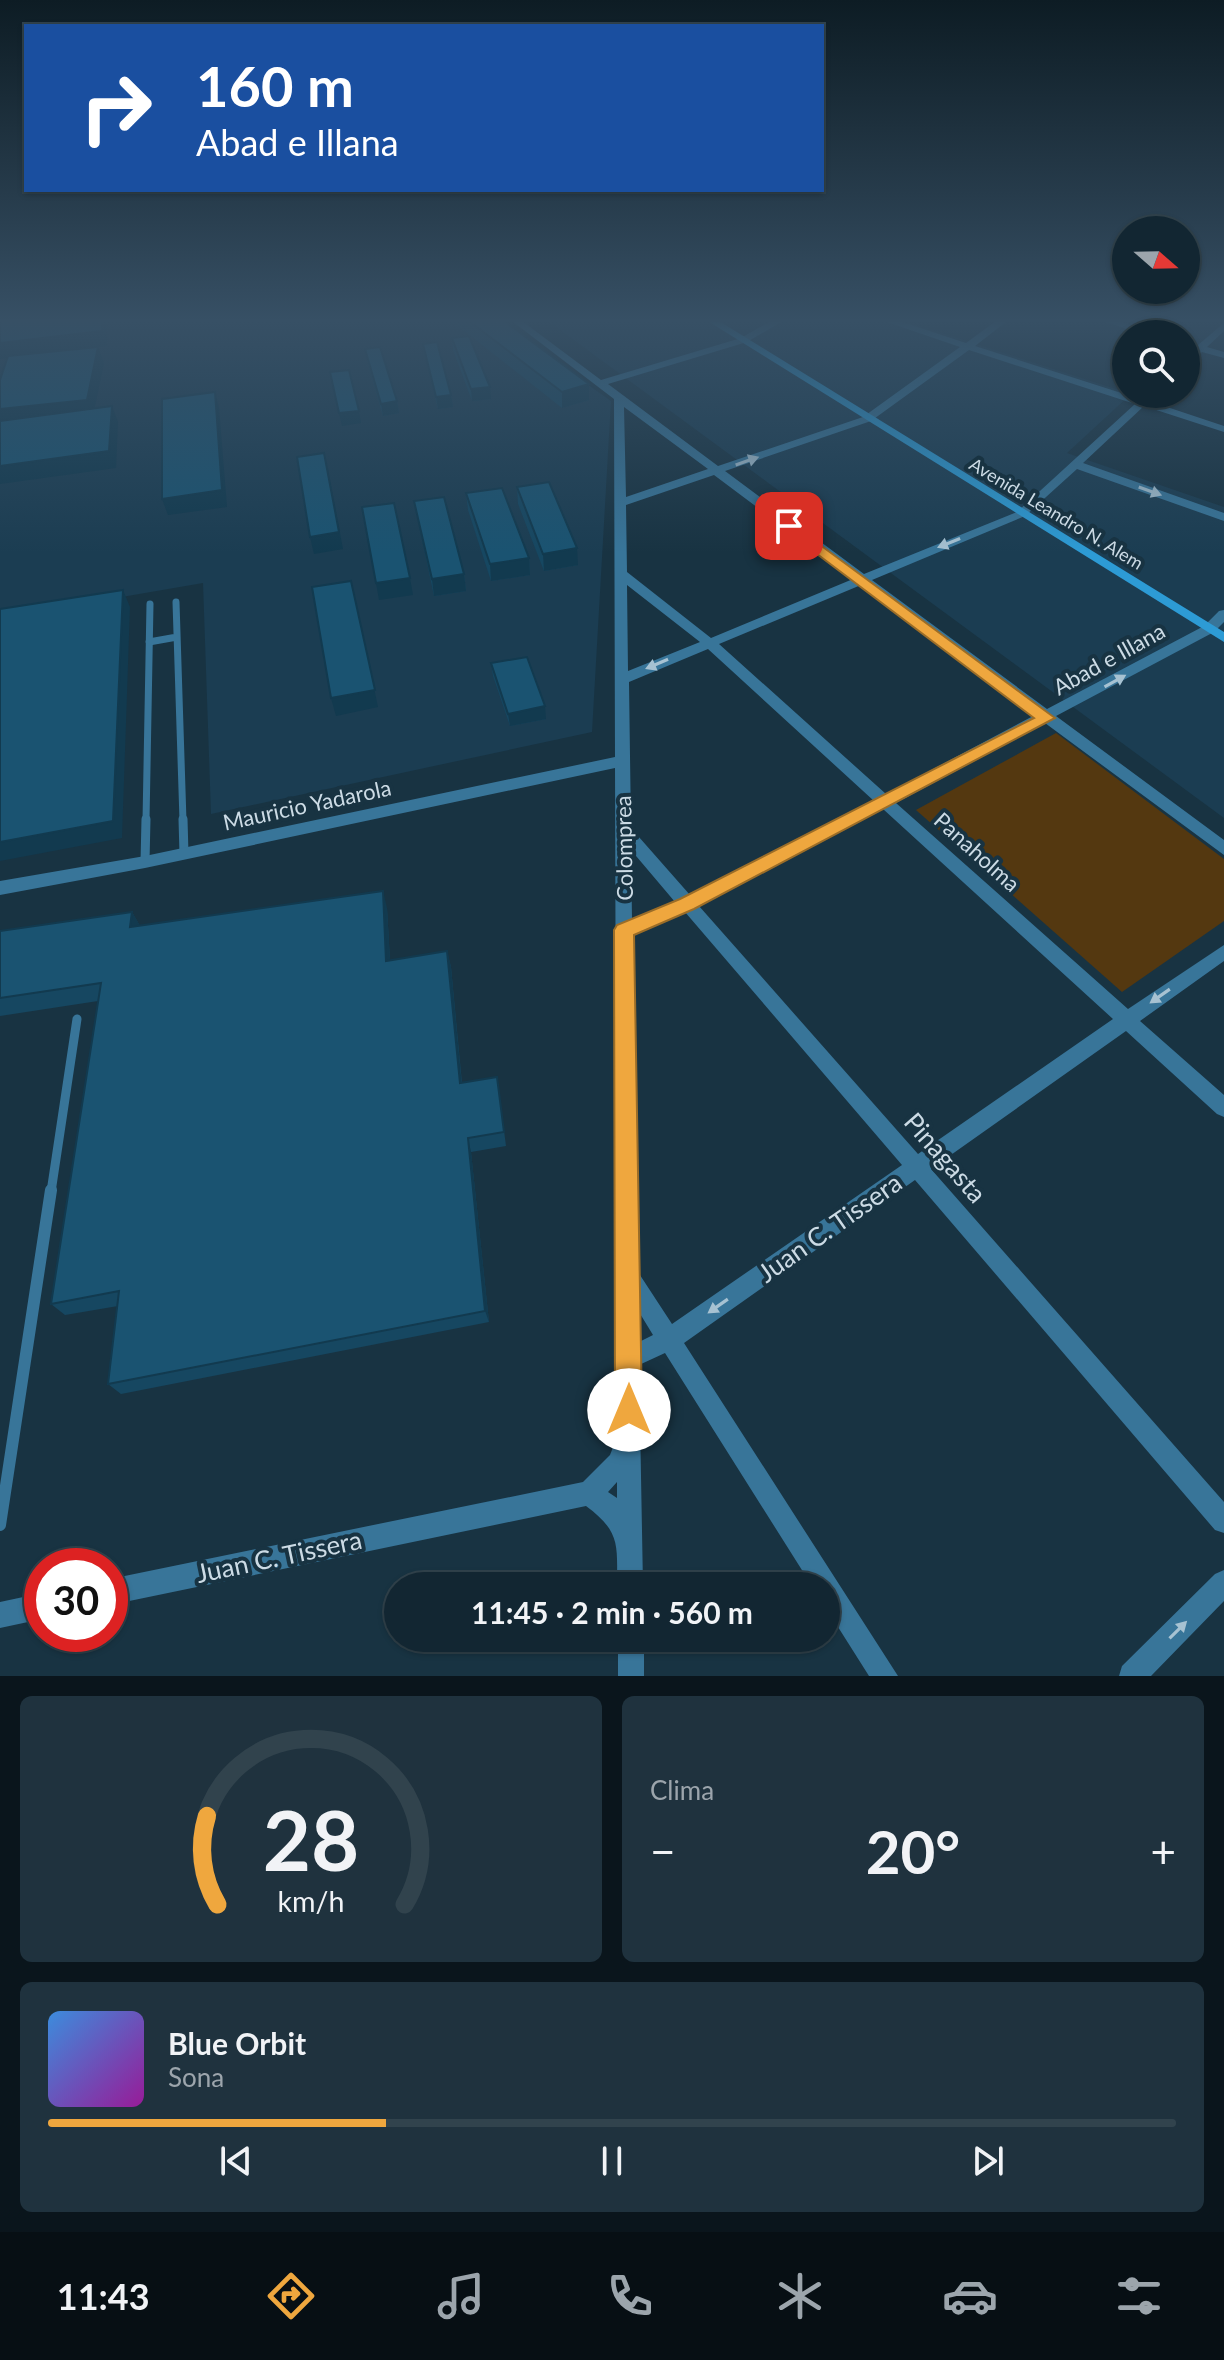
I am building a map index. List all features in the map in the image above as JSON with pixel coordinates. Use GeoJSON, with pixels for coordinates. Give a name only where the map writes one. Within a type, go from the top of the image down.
{"type":"FeatureCollection","features":[{"type":"Feature","properties":{"kind":"main road","name":"Avenida Leandro N. Alem"},"geometry":{"type":"LineString","coordinates":[[832,396],[1224,638]]}},
{"type":"Feature","properties":{"kind":"street"},"geometry":{"type":"LineString","coordinates":[[615,396],[1224,849]]}},
{"type":"Feature","properties":{"kind":"street"},"geometry":{"type":"LineString","coordinates":[[620,503],[867,419],[899,396]]}},
{"type":"Feature","properties":{"kind":"street","name":"Colomprea"},"geometry":{"type":"LineString","coordinates":[[619,399],[630,1572]]}},
{"type":"Feature","properties":{"kind":"street"},"geometry":{"type":"LineString","coordinates":[[623,679],[1021,514],[1137,408]]}},
{"type":"Feature","properties":{"kind":"street"},"geometry":{"type":"LineString","coordinates":[[1172,408],[1224,429]]}},
{"type":"Feature","properties":{"kind":"street"},"geometry":{"type":"LineString","coordinates":[[1077,465],[1224,517]]}},
{"type":"Feature","properties":{"kind":"street","name":"Panaholma"},"geometry":{"type":"LineString","coordinates":[[621,574],[708,642],[1224,1108]]}},
{"type":"Feature","properties":{"kind":"street","name":"Abad e Illana"},"geometry":{"type":"LineString","coordinates":[[624,930],[687,904],[1046,718],[1209,629],[1224,614]]}},
{"type":"Feature","properties":{"kind":"street","name":"Mauricio Yadarola"},"geometry":{"type":"LineString","coordinates":[[0,888],[145,862],[623,761]]}},
{"type":"Feature","properties":{"kind":"street","name":"Pinagasta"},"geometry":{"type":"LineString","coordinates":[[624,831],[1224,1521]]}},
{"type":"Feature","properties":{"kind":"street","name":"Juan C. Tissera"},"geometry":{"type":"LineString","coordinates":[[628,1358],[669,1340],[1224,952]]}},
{"type":"Feature","properties":{"kind":"street"},"geometry":{"type":"LineString","coordinates":[[627,1274],[885,1676]]}},
{"type":"Feature","properties":{"kind":"street"},"geometry":{"type":"LineString","coordinates":[[629,1436],[620,1462],[589,1493],[612,1510],[630,1542]]}},
{"type":"Feature","properties":{"kind":"street","name":"Juan C. Tissera"},"geometry":{"type":"LineString","coordinates":[[128,1588],[589,1493]]}},
{"type":"Feature","properties":{"kind":"street"},"geometry":{"type":"LineString","coordinates":[[1132,1676],[1224,1583]]}},
{"type":"Feature","properties":{"kind":"street"},"geometry":{"type":"LineString","coordinates":[[0,1615],[24,1610]]}},
{"type":"Feature","properties":{"kind":"street"},"geometry":{"type":"LineString","coordinates":[[631,1652],[631,1676]]}},
{"type":"Feature","properties":{"kind":"lane"},"geometry":{"type":"LineString","coordinates":[[176,602],[184,854]]}},
{"type":"Feature","properties":{"kind":"lane"},"geometry":{"type":"LineString","coordinates":[[145,862],[150,604]]}},
{"type":"Feature","properties":{"kind":"lane"},"geometry":{"type":"LineString","coordinates":[[149,642],[177,637]]}},
{"type":"Feature","properties":{"kind":"lane"},"geometry":{"type":"LineString","coordinates":[[0,1525],[77,1019]]}},
{"type":"Feature","properties":{"kind":"shaded area"},"geometry":{"type":"Polygon","coordinates":[[[0,396],[604,396],[611,401],[592,732],[211,814],[203,583],[0,618],[0,396]]]}},
{"type":"Feature","properties":{"kind":"shaded area"},"geometry":{"type":"Polygon","coordinates":[[[650,396],[1112,396],[1112,408],[1116,408],[1067,453],[1224,507],[1224,818],[650,396]]]}},
{"type":"Feature","properties":{"kind":"shaded area"},"geometry":{"type":"Polygon","coordinates":[[[1056,733],[1224,859],[1224,921],[1122,992],[916,810],[1056,733]]]}},
{"type":"Feature","properties":{"kind":"building"},"geometry":{"type":"Polygon","coordinates":[[[0,396],[88,396],[87,400],[0,409],[0,396]]]}},
{"type":"Feature","properties":{"kind":"building"},"geometry":{"type":"Polygon","coordinates":[[[215,396],[222,490],[162,499],[162,399],[215,396]]]}},
{"type":"Feature","properties":{"kind":"building"},"geometry":{"type":"Polygon","coordinates":[[[335,396],[355,396],[359,411],[339,413],[335,396]]]}},
{"type":"Feature","properties":{"kind":"building"},"geometry":{"type":"Polygon","coordinates":[[[379,396],[395,396],[397,401],[381,404],[379,396]]]}},
{"type":"Feature","properties":{"kind":"building"},"geometry":{"type":"Polygon","coordinates":[[[112,406],[109,451],[0,466],[0,421],[112,406]]]}},
{"type":"Feature","properties":{"kind":"building"},"geometry":{"type":"Polygon","coordinates":[[[324,453],[339,532],[310,537],[297,457],[324,453]]]}},
{"type":"Feature","properties":{"kind":"building"},"geometry":{"type":"Polygon","coordinates":[[[549,482],[577,548],[543,554],[517,487],[549,482]]]}},
{"type":"Feature","properties":{"kind":"building"},"geometry":{"type":"Polygon","coordinates":[[[502,488],[529,558],[490,564],[466,493],[502,488]]]}},
{"type":"Feature","properties":{"kind":"building"},"geometry":{"type":"Polygon","coordinates":[[[444,497],[464,574],[432,579],[414,501],[444,497]]]}},
{"type":"Feature","properties":{"kind":"building"},"geometry":{"type":"Polygon","coordinates":[[[394,503],[410,578],[376,583],[362,507],[394,503]]]}},
{"type":"Feature","properties":{"kind":"building"},"geometry":{"type":"Polygon","coordinates":[[[351,581],[375,690],[331,698],[312,587],[351,581]]]}},
{"type":"Feature","properties":{"kind":"building"},"geometry":{"type":"Polygon","coordinates":[[[123,590],[113,821],[0,842],[0,609],[123,590]]]}},
{"type":"Feature","properties":{"kind":"building"},"geometry":{"type":"Polygon","coordinates":[[[527,657],[545,706],[508,714],[491,663],[527,657]]]}},
{"type":"Feature","properties":{"kind":"building"},"geometry":{"type":"Polygon","coordinates":[[[383,891],[386,961],[447,951],[460,1083],[497,1077],[504,1132],[468,1138],[485,1311],[108,1384],[119,1291],[51,1304],[101,983],[0,998],[0,931],[132,912],[130,927],[383,891]]]}},
{"type":"Feature","properties":{"kind":"route"},"geometry":{"type":"LineString","coordinates":[[629,1410],[624,930],[687,904],[1046,718],[789,526]]}}]}
